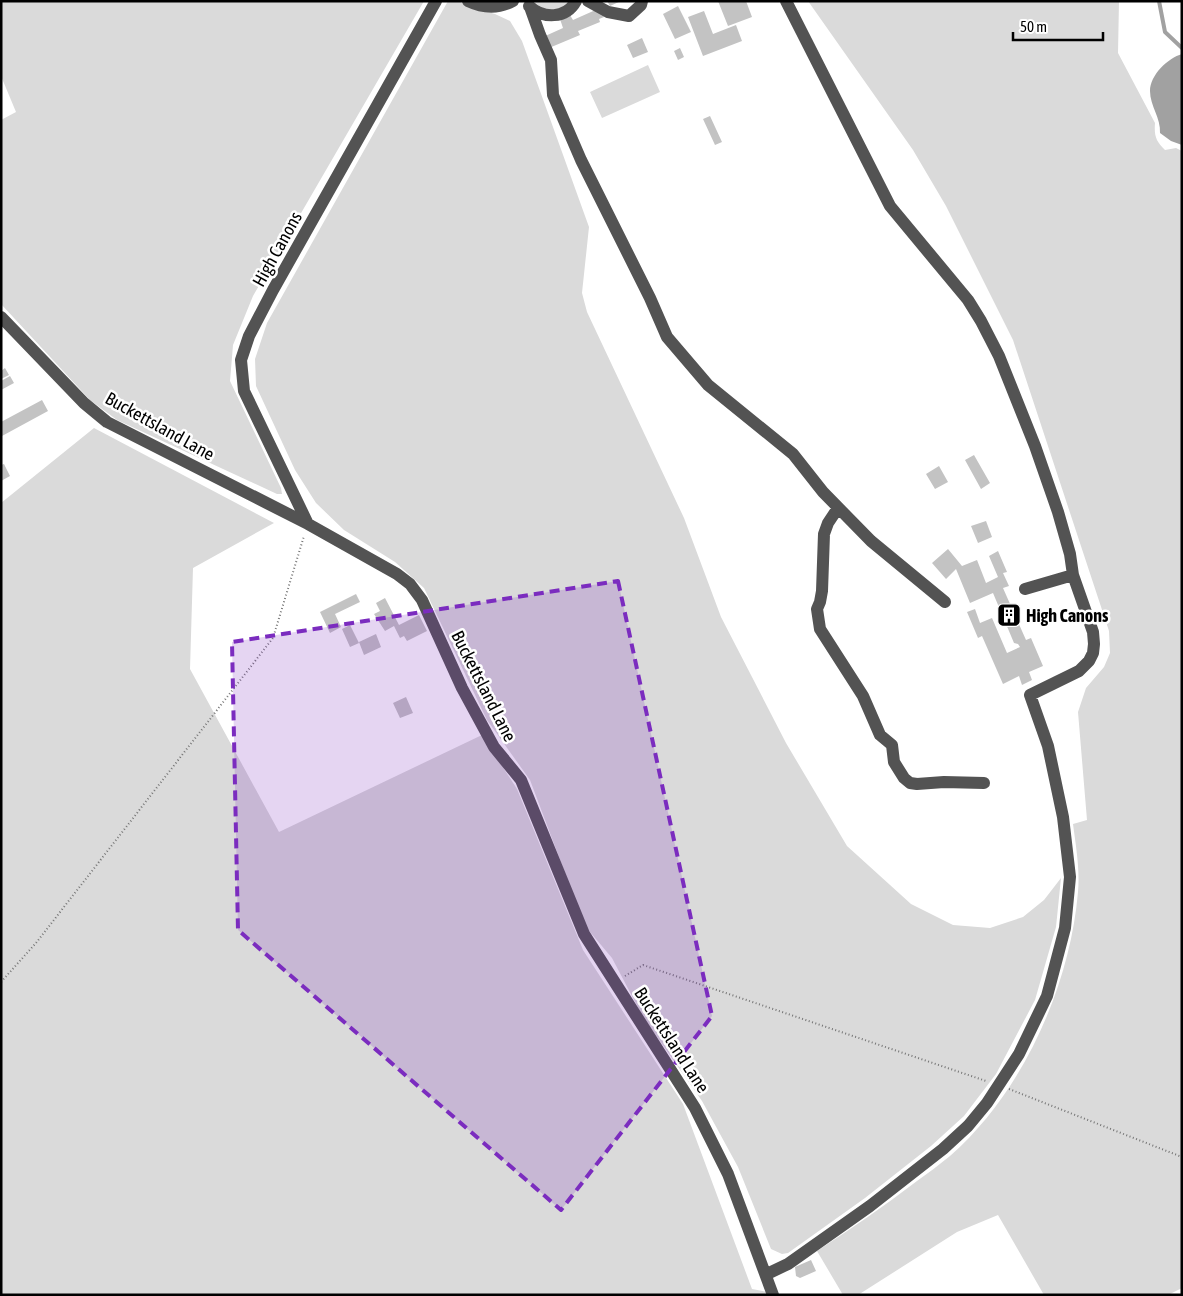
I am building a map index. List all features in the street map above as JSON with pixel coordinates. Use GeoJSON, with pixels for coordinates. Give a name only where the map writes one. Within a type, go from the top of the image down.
{"type":"FeatureCollection","features":[{"type":"Feature","properties":{"kind":"street","name":"High Canons"},"geometry":{"type":"LineString","coordinates":[[308,524],[244,391],[242,360],[249,336],[273,290],[436,1]]}},
{"type":"Feature","properties":{"kind":"street"},"geometry":{"type":"LineString","coordinates":[[468,1],[489,7],[505,5],[514,1]]}},
{"type":"Feature","properties":{"kind":"street"},"geometry":{"type":"LineString","coordinates":[[528,4],[536,12],[550,16],[563,13],[576,1]]}},
{"type":"Feature","properties":{"kind":"street"},"geometry":{"type":"LineString","coordinates":[[588,1],[608,12],[629,16],[641,5],[642,1]]}},
{"type":"Feature","properties":{"kind":"street"},"geometry":{"type":"LineString","coordinates":[[766,1274],[788,1264],[863,1212],[943,1149],[968,1126],[987,1103],[1018,1054],[1047,996],[1064,928],[1070,876],[1063,817],[1048,746],[1030,696],[1079,671],[1089,661],[1093,653],[1093,632],[1072,575],[1070,554],[1058,512],[1035,446],[999,356],[968,300],[890,206],[786,1]]}},
{"type":"Feature","properties":{"kind":"street"},"geometry":{"type":"LineString","coordinates":[[528,4],[551,60],[553,95],[581,160],[650,298],[667,337],[708,385],[793,454],[823,492],[871,541],[945,602]]}},
{"type":"Feature","properties":{"kind":"street","name":"Buckettsland Lane"},"geometry":{"type":"LineString","coordinates":[[1,317],[84,403],[108,422],[308,524],[398,574],[410,584],[422,600],[462,688],[494,747],[521,780],[584,934],[695,1108],[728,1174],[773,1295]]}},
{"type":"Feature","properties":{"kind":"street"},"geometry":{"type":"LineString","coordinates":[[838,508],[828,523],[824,534],[822,591],[817,609],[820,629],[864,696],[880,735],[892,745],[894,762],[904,778],[910,783],[917,784],[984,783]]}},
{"type":"Feature","properties":{"kind":"street"},"geometry":{"type":"LineString","coordinates":[[1025,589],[1072,575]]}},
{"type":"Feature","properties":{"kind":"path"},"geometry":{"type":"LineString","coordinates":[[1,982],[42,935],[273,638],[308,524]]}},
{"type":"Feature","properties":{"kind":"path"},"geometry":{"type":"LineString","coordinates":[[614,983],[643,966],[999,1085],[1182,1157]]}},
{"type":"Feature","properties":{"kind":"highlighted area"},"geometry":{"type":"Polygon","coordinates":[[[618,581],[712,1016],[561,1210],[238,930],[232,642],[618,581]]]}},
{"type":"Feature","properties":{"kind":"shaded area"},"geometry":{"type":"Polygon","coordinates":[[[1,1],[424,1],[253,296],[233,345],[230,381],[281,488],[282,494],[277,494],[117,420],[90,400],[1,304],[1,120],[16,112],[1,76],[1,1]]]}},
{"type":"Feature","properties":{"kind":"shaded area"},"geometry":{"type":"Polygon","coordinates":[[[448,1],[459,1],[467,6],[495,14],[510,21],[522,41],[589,227],[582,293],[587,312],[684,518],[721,617],[786,743],[847,846],[911,904],[953,925],[990,928],[1023,917],[1044,900],[1061,878],[1056,927],[1035,1000],[996,1074],[964,1116],[931,1146],[865,1198],[788,1253],[782,1254],[771,1249],[738,1167],[702,1101],[643,1017],[612,958],[585,926],[530,780],[487,720],[424,588],[395,562],[344,530],[316,503],[295,470],[256,386],[255,359],[267,323],[448,1]]]}},
{"type":"Feature","properties":{"kind":"shaded area"},"geometry":{"type":"Polygon","coordinates":[[[530,1],[573,1],[555,14],[530,1]]]}},
{"type":"Feature","properties":{"kind":"shaded area"},"geometry":{"type":"Polygon","coordinates":[[[808,1],[1119,1],[1118,53],[1155,123],[1155,135],[1158,141],[1165,150],[1176,148],[1182,151],[1182,1288],[1168,1295],[1044,1295],[998,1215],[957,1232],[858,1295],[843,1295],[817,1251],[855,1226],[950,1156],[976,1130],[999,1102],[1020,1070],[1038,1036],[1053,1001],[1065,964],[1073,928],[1078,892],[1078,875],[1073,824],[1087,820],[1078,712],[1086,688],[1104,667],[1110,653],[1109,631],[1013,340],[946,206],[913,150],[808,1]]]}},
{"type":"Feature","properties":{"kind":"shaded area"},"geometry":{"type":"Polygon","coordinates":[[[1182,54],[1182,145],[1171,141],[1160,133],[1159,122],[1150,91],[1156,73],[1171,59],[1182,54]]]}},
{"type":"Feature","properties":{"kind":"shaded area"},"geometry":{"type":"Polygon","coordinates":[[[648,65],[660,92],[602,118],[590,92],[648,65]]]}},
{"type":"Feature","properties":{"kind":"shaded area"},"geometry":{"type":"Polygon","coordinates":[[[94,428],[274,523],[193,568],[190,669],[279,832],[482,735],[517,789],[583,950],[683,1104],[752,1289],[768,1292],[769,1295],[1,1295],[1,503],[94,428]]]}},
{"type":"Feature","properties":{"kind":"building"},"geometry":{"type":"Polygon","coordinates":[[[607,1],[621,1],[610,6],[607,1]]]}},
{"type":"Feature","properties":{"kind":"building"},"geometry":{"type":"Polygon","coordinates":[[[718,1],[746,1],[752,17],[728,26],[718,1]]]}},
{"type":"Feature","properties":{"kind":"building"},"geometry":{"type":"Polygon","coordinates":[[[678,6],[691,32],[675,39],[663,14],[678,6]]]}},
{"type":"Feature","properties":{"kind":"building"},"geometry":{"type":"Polygon","coordinates":[[[600,8],[604,17],[599,19],[600,22],[578,31],[580,35],[549,48],[543,37],[563,28],[560,19],[570,15],[573,20],[600,8]]]}},
{"type":"Feature","properties":{"kind":"building"},"geometry":{"type":"Polygon","coordinates":[[[704,11],[713,34],[736,25],[742,41],[703,56],[688,17],[704,11]]]}},
{"type":"Feature","properties":{"kind":"building"},"geometry":{"type":"Polygon","coordinates":[[[642,38],[648,52],[633,58],[627,45],[642,38]]]}},
{"type":"Feature","properties":{"kind":"building"},"geometry":{"type":"Polygon","coordinates":[[[680,48],[684,57],[678,60],[674,51],[680,48]]]}},
{"type":"Feature","properties":{"kind":"building"},"geometry":{"type":"Polygon","coordinates":[[[710,116],[722,142],[715,145],[703,119],[710,116]]]}},
{"type":"Feature","properties":{"kind":"building"},"geometry":{"type":"Polygon","coordinates":[[[5,368],[9,375],[1,379],[1,371],[5,368]]]}},
{"type":"Feature","properties":{"kind":"building"},"geometry":{"type":"Polygon","coordinates":[[[10,376],[14,383],[1,390],[1,381],[10,376]]]}},
{"type":"Feature","properties":{"kind":"building"},"geometry":{"type":"Polygon","coordinates":[[[42,400],[48,411],[2,436],[1,422],[42,400]]]}},
{"type":"Feature","properties":{"kind":"building"},"geometry":{"type":"Polygon","coordinates":[[[974,455],[990,483],[981,489],[965,460],[974,455]]]}},
{"type":"Feature","properties":{"kind":"building"},"geometry":{"type":"Polygon","coordinates":[[[4,464],[10,476],[1,481],[1,465],[4,464]]]}},
{"type":"Feature","properties":{"kind":"building"},"geometry":{"type":"Polygon","coordinates":[[[939,466],[948,482],[935,489],[926,474],[939,466]]]}},
{"type":"Feature","properties":{"kind":"building"},"geometry":{"type":"Polygon","coordinates":[[[986,521],[992,537],[978,543],[971,526],[986,521]]]}},
{"type":"Feature","properties":{"kind":"building","name":"High Canons"},"geometry":{"type":"Polygon","coordinates":[[[948,549],[962,566],[977,560],[986,583],[998,577],[989,556],[998,551],[1007,572],[1003,573],[1009,586],[1003,588],[1026,640],[1031,638],[1043,666],[1029,672],[1032,680],[1022,685],[1019,676],[1003,684],[982,636],[978,638],[967,612],[975,609],[980,623],[992,618],[1007,653],[1020,647],[1014,643],[993,593],[970,603],[956,569],[946,579],[932,563],[948,549]]]}},
{"type":"Feature","properties":{"kind":"building"},"geometry":{"type":"Polygon","coordinates":[[[356,594],[360,602],[335,614],[341,627],[330,633],[320,612],[356,594]]]}},
{"type":"Feature","properties":{"kind":"building"},"geometry":{"type":"Polygon","coordinates":[[[385,598],[399,625],[419,615],[427,631],[407,641],[404,636],[400,638],[394,626],[385,631],[374,614],[380,611],[376,603],[385,598]]]}},
{"type":"Feature","properties":{"kind":"building"},"geometry":{"type":"Polygon","coordinates":[[[350,625],[359,643],[350,647],[342,629],[350,625]]]}},
{"type":"Feature","properties":{"kind":"building"},"geometry":{"type":"Polygon","coordinates":[[[376,634],[381,647],[364,655],[359,642],[376,634]]]}},
{"type":"Feature","properties":{"kind":"building"},"geometry":{"type":"Polygon","coordinates":[[[406,697],[413,713],[400,718],[393,703],[406,697]]]}},
{"type":"Feature","properties":{"kind":"building"},"geometry":{"type":"Polygon","coordinates":[[[811,1260],[816,1271],[800,1278],[796,1276],[795,1267],[811,1260]]]}},
{"type":"Feature","properties":{"kind":"waterway"},"geometry":{"type":"LineString","coordinates":[[1159,1],[1165,32],[1182,48]]}},
{"type":"Feature","properties":{"kind":"place","name":"High Canons"},"geometry":{"type":"Point","coordinates":[1009,615]}}]}
